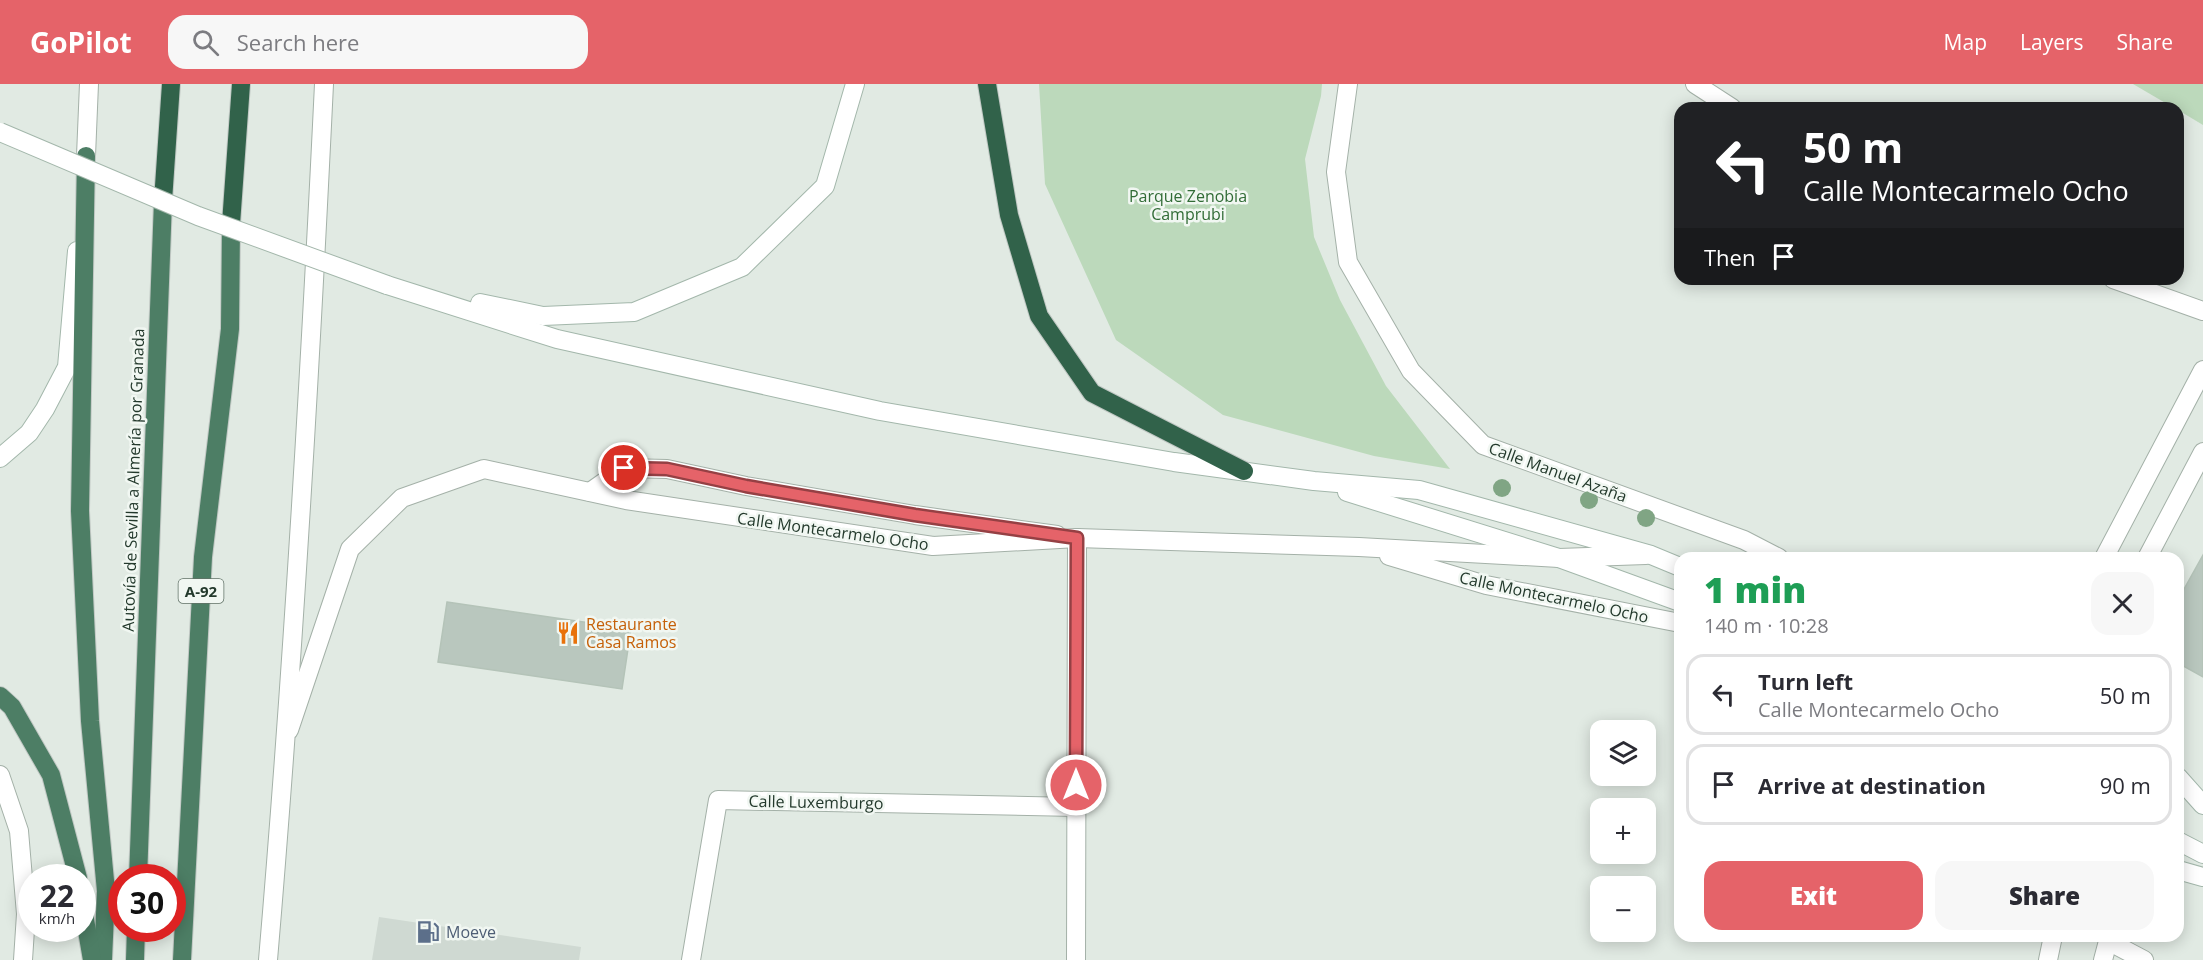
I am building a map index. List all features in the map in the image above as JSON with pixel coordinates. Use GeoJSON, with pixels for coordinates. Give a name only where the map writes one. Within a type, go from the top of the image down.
{"type":"FeatureCollection","features":[{"type":"Feature","properties":{"kind":"highway","name":"Autovía de Sevilla a Almería por Granada"},"geometry":{"type":"LineString","coordinates":[[139,864],[163,201],[171,84]]}},
{"type":"Feature","properties":{"kind":"highway","name":"A-92"},"geometry":{"type":"LineString","coordinates":[[182,960],[203,557],[230,329],[231,224],[241,84]]}},
{"type":"Feature","properties":{"kind":"highway"},"geometry":{"type":"LineString","coordinates":[[987,84],[1009,215],[1039,316],[1092,393],[1244,471]]}},
{"type":"Feature","properties":{"kind":"highway"},"geometry":{"type":"LineString","coordinates":[[86,156],[80,511],[90,721],[106,891],[103,960]]}},
{"type":"Feature","properties":{"kind":"highway"},"geometry":{"type":"LineString","coordinates":[[0,696],[12,707],[51,775],[74,864]]}},
{"type":"Feature","properties":{"kind":"highway"},"geometry":{"type":"LineString","coordinates":[[89,942],[92,960]]}},
{"type":"Feature","properties":{"kind":"highway"},"geometry":{"type":"LineString","coordinates":[[135,960],[136,942]]}},
{"type":"Feature","properties":{"kind":"street"},"geometry":{"type":"LineString","coordinates":[[0,458],[29,433],[45,409],[67,367],[86,156],[90,84]]}},
{"type":"Feature","properties":{"kind":"street"},"geometry":{"type":"LineString","coordinates":[[268,960],[287,735],[324,84]]}},
{"type":"Feature","properties":{"kind":"street"},"geometry":{"type":"LineString","coordinates":[[387,285],[543,316],[634,312],[742,267],[825,186],[855,84]]}},
{"type":"Feature","properties":{"kind":"street","name":"Calle Manuel Azaña"},"geometry":{"type":"LineString","coordinates":[[1348,84],[1336,172],[1348,262],[1411,371],[1483,445],[1744,540],[1767,552]]}},
{"type":"Feature","properties":{"kind":"street"},"geometry":{"type":"LineString","coordinates":[[1695,84],[1723,102]]}},
{"type":"Feature","properties":{"kind":"street"},"geometry":{"type":"LineString","coordinates":[[0,132],[198,216],[387,285],[557,339],[880,411],[1174,462],[1314,481],[1419,490],[1651,555],[1674,565]]}},
{"type":"Feature","properties":{"kind":"street"},"geometry":{"type":"LineString","coordinates":[[2130,285],[2203,311]]}},
{"type":"Feature","properties":{"kind":"street"},"geometry":{"type":"LineString","coordinates":[[2107,552],[2203,370]]}},
{"type":"Feature","properties":{"kind":"street"},"geometry":{"type":"LineString","coordinates":[[2149,552],[2203,452]]}},
{"type":"Feature","properties":{"kind":"street","name":"Calle Montecarmelo Ocho"},"geometry":{"type":"LineString","coordinates":[[590,492],[624,468],[667,469],[746,486],[915,515],[1077,538]]}},
{"type":"Feature","properties":{"kind":"street","name":"Calle Montecarmelo Ocho"},"geometry":{"type":"LineString","coordinates":[[287,735],[350,549],[402,498],[484,469],[626,500],[933,546],[1077,538],[1359,547],[1559,558],[1651,555]]}},
{"type":"Feature","properties":{"kind":"street"},"geometry":{"type":"LineString","coordinates":[[1314,481],[1559,558],[1674,600]]}},
{"type":"Feature","properties":{"kind":"street"},"geometry":{"type":"LineString","coordinates":[[1076,960],[1077,538]]}},
{"type":"Feature","properties":{"kind":"street","name":"Calle Montecarmelo Ocho"},"geometry":{"type":"LineString","coordinates":[[1359,547],[1486,585],[1674,622]]}},
{"type":"Feature","properties":{"kind":"street"},"geometry":{"type":"LineString","coordinates":[[0,775],[19,831],[26,914],[23,960]]}},
{"type":"Feature","properties":{"kind":"street"},"geometry":{"type":"LineString","coordinates":[[2184,784],[2203,806]]}},
{"type":"Feature","properties":{"kind":"street","name":"Calle Luxemburgo"},"geometry":{"type":"LineString","coordinates":[[692,960],[718,800],[1076,807]]}},
{"type":"Feature","properties":{"kind":"street"},"geometry":{"type":"LineString","coordinates":[[2184,843],[2203,854]]}},
{"type":"Feature","properties":{"kind":"street"},"geometry":{"type":"LineString","coordinates":[[2184,872],[2203,877]]}},
{"type":"Feature","properties":{"kind":"street"},"geometry":{"type":"LineString","coordinates":[[2048,960],[2052,942]]}},
{"type":"Feature","properties":{"kind":"street"},"geometry":{"type":"LineString","coordinates":[[2103,960],[2109,942]]}},
{"type":"Feature","properties":{"kind":"street"},"geometry":{"type":"LineString","coordinates":[[2116,942],[2144,960]]}},
{"type":"Feature","properties":{"kind":"shaded area","name":"Moeve"},"geometry":{"type":"Polygon","coordinates":[[[379,917],[581,947],[579,960],[372,960],[379,917]]]}},
{"type":"Feature","properties":{"kind":"green space","name":"Parque Zenobia Camprubi"},"geometry":{"type":"Polygon","coordinates":[[[1039,84],[1322,84],[1305,159],[1314,237],[1340,300],[1386,386],[1450,469],[1374,456],[1223,415],[1116,340],[1045,184],[1039,84]]]}},
{"type":"Feature","properties":{"kind":"green space"},"geometry":{"type":"Polygon","coordinates":[[[2133,84],[2203,84],[2203,125],[2184,114],[2184,102],[2164,102],[2133,84]]]}},
{"type":"Feature","properties":{"kind":"building"},"geometry":{"type":"Polygon","coordinates":[[[2203,555],[2203,677],[2184,666],[2184,589],[2203,555]]]}},
{"type":"Feature","properties":{"kind":"building"},"geometry":{"type":"Polygon","coordinates":[[[447,602],[631,629],[622,689],[438,662],[447,602]]]}},
{"type":"Feature","properties":{"kind":"place","name":"Restaurante Casa Ramos"},"geometry":{"type":"Point","coordinates":[568,633]}},
{"type":"Feature","properties":{"kind":"place","name":"Moeve"},"geometry":{"type":"Point","coordinates":[428,932]}},
{"type":"Feature","properties":{"kind":"route"},"geometry":{"type":"LineString","coordinates":[[624,468],[667,469],[746,486],[915,515],[1077,538],[1076,785]]}}]}
